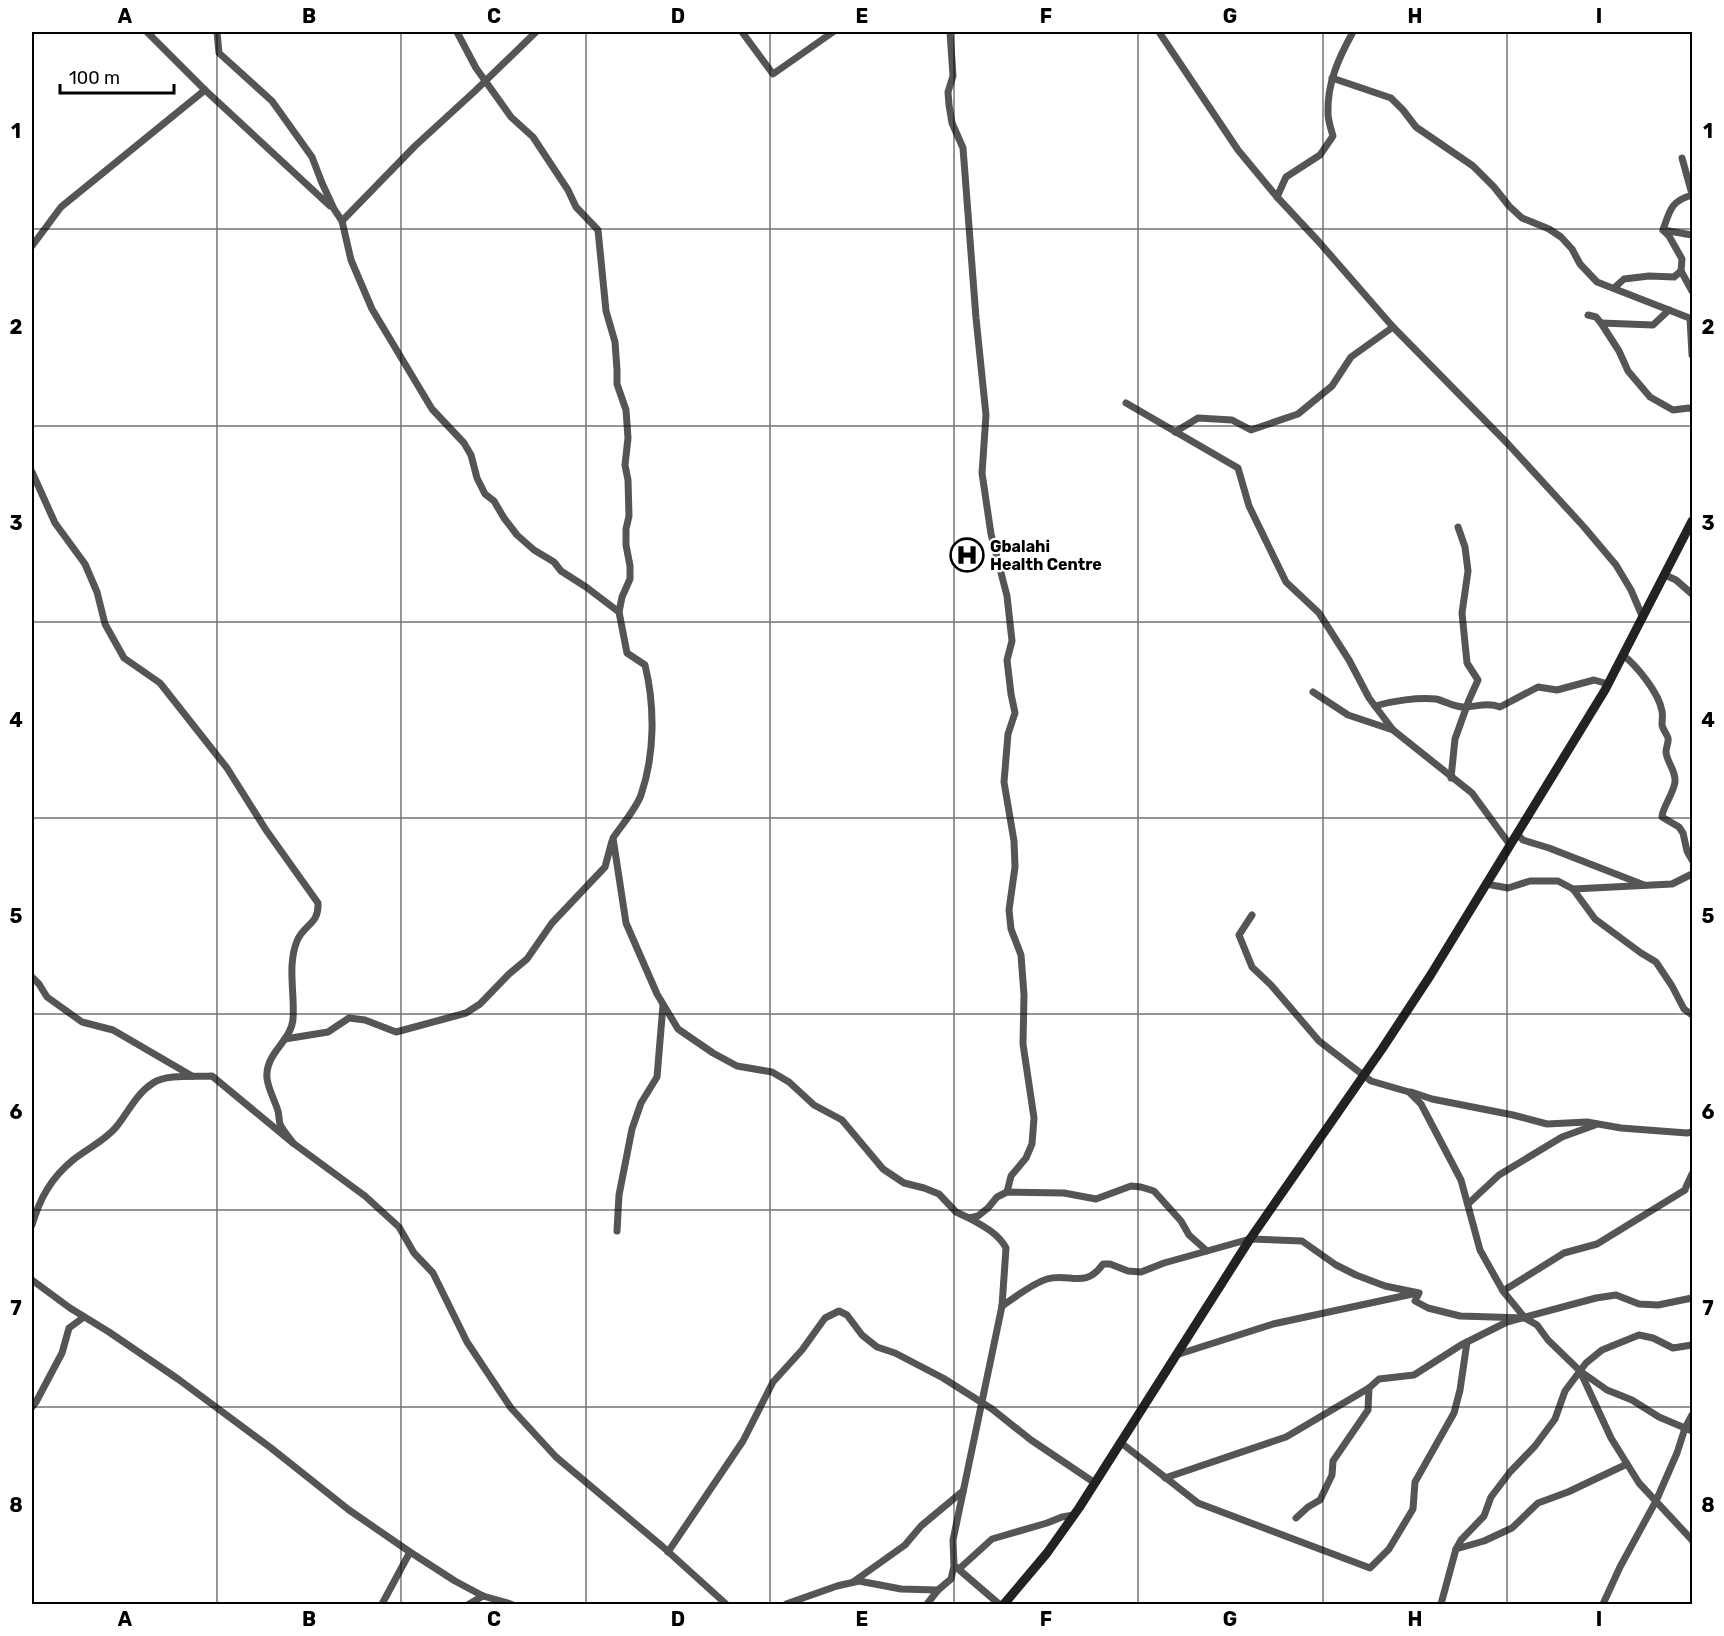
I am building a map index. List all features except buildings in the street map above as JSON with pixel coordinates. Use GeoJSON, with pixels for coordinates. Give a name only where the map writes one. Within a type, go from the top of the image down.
{"type":"FeatureCollection","features":[{"type":"Feature","properties":{"kind":"street"},"geometry":{"type":"LineString","coordinates":[[147,32],[205,90],[334,209]]}},
{"type":"Feature","properties":{"kind":"street"},"geometry":{"type":"LineString","coordinates":[[217,32],[219,53],[272,101],[312,157],[321,183],[342,221],[351,260],[372,309],[432,409],[464,443],[471,454],[477,478],[485,494],[494,501],[517,535],[534,550],[554,562],[561,571],[586,586],[619,612]]}},
{"type":"Feature","properties":{"kind":"street"},"geometry":{"type":"LineString","coordinates":[[285,1039],[328,1032],[349,1018],[365,1020],[396,1032],[466,1013],[480,1004],[527,959],[552,923],[605,867],[613,838],[640,797],[650,760],[651,689],[645,664],[627,653],[619,612],[622,597],[630,579],[626,545],[629,516],[625,465],[628,438],[626,411],[617,384],[615,342],[606,310],[598,230],[576,207],[568,190],[533,137],[511,117],[476,68],[457,32]]}},
{"type":"Feature","properties":{"kind":"street"},"geometry":{"type":"LineString","coordinates":[[342,221],[415,146],[536,32]]}},
{"type":"Feature","properties":{"kind":"street"},"geometry":{"type":"LineString","coordinates":[[742,32],[773,74],[833,32]]}},
{"type":"Feature","properties":{"kind":"street"},"geometry":{"type":"LineString","coordinates":[[950,32],[953,76],[948,92],[949,105],[952,123],[963,148],[986,414],[982,473],[992,534],[1007,596],[1012,641],[1007,660],[1015,713],[1008,734],[1004,782],[1014,841],[1015,867],[1009,910],[1011,928],[1021,956],[1024,995],[1023,1044],[1034,1118],[1032,1144],[1026,1158],[1011,1176],[1007,1192]]}},
{"type":"Feature","properties":{"kind":"street"},"geometry":{"type":"LineString","coordinates":[[1159,32],[1238,150],[1393,327],[1508,444],[1584,527],[1616,565],[1631,590],[1643,618]]}},
{"type":"Feature","properties":{"kind":"street"},"geometry":{"type":"LineString","coordinates":[[1277,197],[1286,177],[1320,155],[1333,136],[1328,115],[1332,78],[1340,55],[1353,32]]}},
{"type":"Feature","properties":{"kind":"street"},"geometry":{"type":"LineString","coordinates":[[1332,78],[1390,98],[1416,127],[1473,166],[1522,218],[1549,229],[1561,237],[1572,249],[1580,264],[1597,282],[1691,319],[1692,355]]}},
{"type":"Feature","properties":{"kind":"street"},"geometry":{"type":"LineString","coordinates":[[32,246],[61,207],[205,90]]}},
{"type":"Feature","properties":{"kind":"street"},"geometry":{"type":"LineString","coordinates":[[1663,230],[1673,205],[1680,199],[1692,195],[1682,158]]}},
{"type":"Feature","properties":{"kind":"street"},"geometry":{"type":"LineString","coordinates":[[1663,230],[1692,235]]}},
{"type":"Feature","properties":{"kind":"street"},"geometry":{"type":"LineString","coordinates":[[1663,230],[1682,258],[1681,271],[1692,291]]}},
{"type":"Feature","properties":{"kind":"street"},"geometry":{"type":"LineString","coordinates":[[1614,288],[1624,279],[1649,276],[1674,277],[1681,271]]}},
{"type":"Feature","properties":{"kind":"street"},"geometry":{"type":"LineString","coordinates":[[1601,324],[1653,325],[1669,310]]}},
{"type":"Feature","properties":{"kind":"street"},"geometry":{"type":"LineString","coordinates":[[1588,315],[1596,317],[1619,351],[1628,371],[1650,397],[1673,410],[1692,409]]}},
{"type":"Feature","properties":{"kind":"street"},"geometry":{"type":"LineString","coordinates":[[1175,432],[1198,418],[1232,420],[1251,430],[1298,414],[1332,386],[1351,357],[1393,327]]}},
{"type":"Feature","properties":{"kind":"street"},"geometry":{"type":"LineString","coordinates":[[1126,403],[1238,468],[1250,506],[1286,582],[1319,613],[1349,660],[1369,698],[1393,730],[1472,793],[1510,845]]}},
{"type":"Feature","properties":{"kind":"street"},"geometry":{"type":"LineString","coordinates":[[32,472],[55,523],[85,564],[97,592],[105,624],[124,658],[160,683],[226,768],[266,830],[318,903],[319,913],[297,941],[293,960],[291,984],[294,1000],[293,1022],[285,1039],[272,1056],[267,1072],[267,1085],[278,1110],[281,1126],[293,1143]]}},
{"type":"Feature","properties":{"kind":"street"},"geometry":{"type":"LineString","coordinates":[[613,838],[626,923],[657,994],[678,1029],[713,1053],[738,1066],[772,1072],[789,1082],[814,1105],[842,1120],[884,1169],[904,1183],[939,1194],[956,1212],[992,1232],[1006,1248],[1002,1306],[953,1540],[957,1568],[1001,1605],[1047,1553],[1074,1515],[1250,1239],[1430,976],[1608,684],[1692,521]]}},
{"type":"Feature","properties":{"kind":"street"},"geometry":{"type":"LineString","coordinates":[[1451,777],[1455,739],[1478,680],[1467,663],[1462,613],[1468,571],[1465,547],[1458,526]]}},
{"type":"Feature","properties":{"kind":"street"},"geometry":{"type":"LineString","coordinates":[[1665,575],[1689,586],[1692,594]]}},
{"type":"Feature","properties":{"kind":"street"},"geometry":{"type":"LineString","coordinates":[[1623,655],[1638,669],[1658,697],[1662,724],[1668,739],[1666,751],[1674,769],[1675,780],[1662,817],[1679,827],[1692,860]]}},
{"type":"Feature","properties":{"kind":"street"},"geometry":{"type":"LineString","coordinates":[[1375,706],[1421,699],[1439,700],[1466,707],[1492,704],[1500,707],[1538,687],[1557,690],[1594,680],[1608,684]]}},
{"type":"Feature","properties":{"kind":"street"},"geometry":{"type":"LineString","coordinates":[[1313,692],[1348,715],[1393,730]]}},
{"type":"Feature","properties":{"kind":"street"},"geometry":{"type":"LineString","coordinates":[[1517,834],[1523,840],[1644,885]]}},
{"type":"Feature","properties":{"kind":"street"},"geometry":{"type":"LineString","coordinates":[[1573,889],[1672,884],[1692,874]]}},
{"type":"Feature","properties":{"kind":"street"},"geometry":{"type":"LineString","coordinates":[[1486,884],[1508,888],[1530,881],[1558,881],[1573,889],[1596,919],[1656,962],[1684,1009],[1692,1015]]}},
{"type":"Feature","properties":{"kind":"street"},"geometry":{"type":"LineString","coordinates":[[1252,915],[1239,935],[1252,967],[1271,985],[1319,1041],[1371,1081],[1432,1099],[1547,1124],[1587,1122],[1621,1128],[1692,1132]]}},
{"type":"Feature","properties":{"kind":"street"},"geometry":{"type":"LineString","coordinates":[[32,977],[47,998],[82,1022],[113,1030],[194,1078]]}},
{"type":"Feature","properties":{"kind":"street"},"geometry":{"type":"LineString","coordinates":[[617,1231],[619,1195],[632,1129],[641,1103],[657,1077],[663,1005]]}},
{"type":"Feature","properties":{"kind":"street"},"geometry":{"type":"LineString","coordinates":[[32,1225],[42,1196],[61,1171],[75,1158],[104,1139],[118,1125],[135,1099],[153,1082],[164,1078],[212,1076],[293,1143],[365,1196],[399,1227],[414,1253],[433,1273],[467,1342],[512,1408],[556,1457],[668,1552],[726,1605]]}},
{"type":"Feature","properties":{"kind":"street"},"geometry":{"type":"LineString","coordinates":[[1409,1092],[1421,1104],[1461,1180],[1480,1250],[1503,1291],[1525,1318],[1537,1325],[1548,1340],[1580,1371],[1607,1390],[1632,1400],[1659,1417],[1692,1431]]}},
{"type":"Feature","properties":{"kind":"street"},"geometry":{"type":"LineString","coordinates":[[1468,1204],[1499,1175],[1562,1137],[1597,1124]]}},
{"type":"Feature","properties":{"kind":"street"},"geometry":{"type":"LineString","coordinates":[[1503,1291],[1564,1253],[1597,1244],[1686,1188],[1692,1174]]}},
{"type":"Feature","properties":{"kind":"street"},"geometry":{"type":"LineString","coordinates":[[969,1218],[978,1216],[997,1197],[1007,1192],[1064,1192],[1096,1199],[1131,1186],[1154,1191],[1181,1221],[1189,1235],[1207,1251]]}},
{"type":"Feature","properties":{"kind":"street"},"geometry":{"type":"LineString","coordinates":[[1002,1306],[1048,1278],[1085,1278],[1097,1274],[1103,1264],[1141,1272],[1164,1263],[1250,1239],[1302,1241],[1336,1265],[1356,1275],[1385,1286],[1419,1293]]}},
{"type":"Feature","properties":{"kind":"street"},"geometry":{"type":"LineString","coordinates":[[32,1280],[178,1379],[349,1510],[410,1552],[483,1596],[511,1605]]}},
{"type":"Feature","properties":{"kind":"street"},"geometry":{"type":"LineString","coordinates":[[1419,1293],[1415,1301],[1428,1308],[1460,1316],[1525,1318]]}},
{"type":"Feature","properties":{"kind":"street"},"geometry":{"type":"LineString","coordinates":[[1176,1356],[1273,1323],[1419,1293]]}},
{"type":"Feature","properties":{"kind":"street"},"geometry":{"type":"LineString","coordinates":[[1165,1478],[1286,1437],[1369,1388],[1379,1379],[1414,1375],[1467,1342],[1507,1322],[1596,1298],[1616,1295],[1639,1304],[1658,1305],[1692,1298]]}},
{"type":"Feature","properties":{"kind":"street"},"geometry":{"type":"LineString","coordinates":[[668,1552],[743,1441],[773,1383],[802,1350],[825,1318],[839,1311],[847,1315],[862,1335],[877,1347],[895,1353],[981,1402],[1030,1440],[1095,1483]]}},
{"type":"Feature","properties":{"kind":"street"},"geometry":{"type":"LineString","coordinates":[[32,1407],[62,1353],[69,1328],[84,1317]]}},
{"type":"Feature","properties":{"kind":"street"},"geometry":{"type":"LineString","coordinates":[[1441,1605],[1456,1549],[1461,1540],[1484,1516],[1491,1497],[1555,1419],[1565,1391],[1580,1371],[1602,1350],[1639,1335],[1653,1338],[1673,1348],[1692,1346]]}},
{"type":"Feature","properties":{"kind":"street"},"geometry":{"type":"LineString","coordinates":[[1120,1442],[1198,1503],[1370,1568],[1389,1549],[1413,1509],[1415,1482],[1454,1413],[1467,1342]]}},
{"type":"Feature","properties":{"kind":"street"},"geometry":{"type":"LineString","coordinates":[[1580,1371],[1611,1438],[1639,1483],[1692,1540]]}},
{"type":"Feature","properties":{"kind":"street"},"geometry":{"type":"LineString","coordinates":[[1296,1518],[1320,1500],[1332,1475],[1333,1461],[1368,1410],[1369,1388]]}},
{"type":"Feature","properties":{"kind":"street"},"geometry":{"type":"LineString","coordinates":[[1602,1605],[1656,1501],[1692,1415]]}},
{"type":"Feature","properties":{"kind":"street"},"geometry":{"type":"LineString","coordinates":[[1456,1549],[1484,1541],[1512,1528],[1538,1503],[1568,1492],[1627,1464]]}},
{"type":"Feature","properties":{"kind":"street"},"geometry":{"type":"LineString","coordinates":[[851,1583],[905,1545],[921,1526],[963,1491]]}},
{"type":"Feature","properties":{"kind":"street"},"geometry":{"type":"LineString","coordinates":[[927,1605],[938,1590],[951,1580],[957,1568],[992,1539],[1074,1515]]}},
{"type":"Feature","properties":{"kind":"street"},"geometry":{"type":"LineString","coordinates":[[382,1605],[410,1552]]}},
{"type":"Feature","properties":{"kind":"street"},"geometry":{"type":"LineString","coordinates":[[786,1605],[859,1581],[901,1589],[938,1590]]}},
{"type":"Feature","properties":{"kind":"street"},"geometry":{"type":"LineString","coordinates":[[469,1605],[483,1596]]}},
{"type":"Feature","properties":{"kind":"place","name":"Gbalahi Health Centre"},"geometry":{"type":"Point","coordinates":[967,555]}}]}
